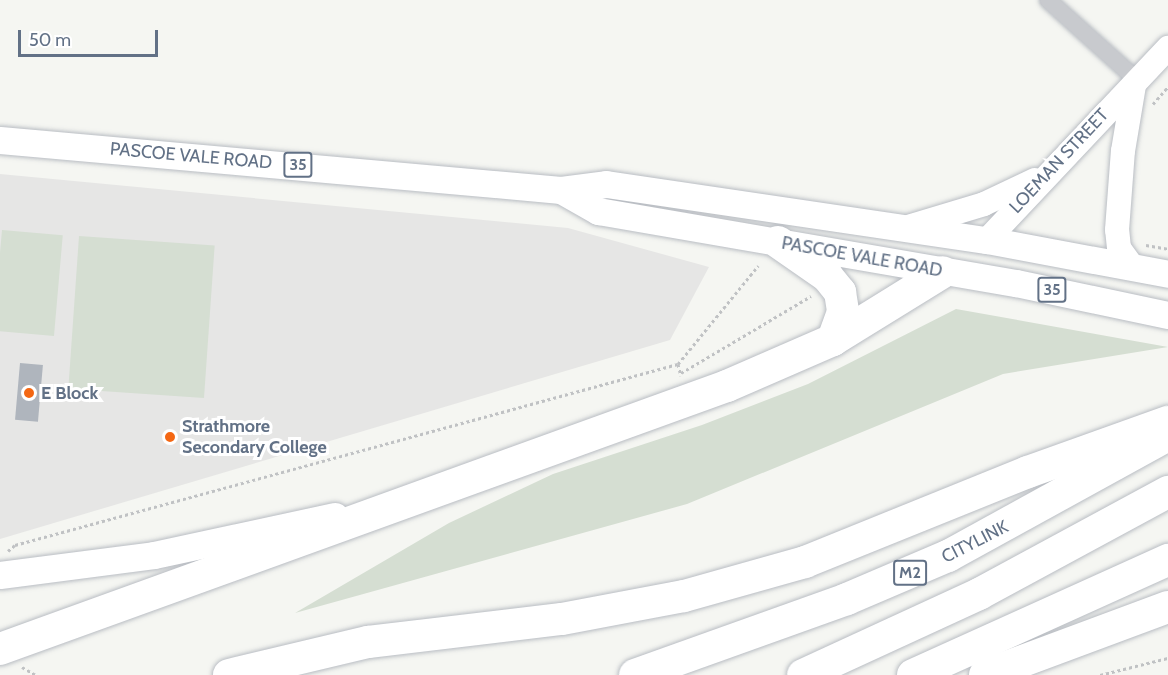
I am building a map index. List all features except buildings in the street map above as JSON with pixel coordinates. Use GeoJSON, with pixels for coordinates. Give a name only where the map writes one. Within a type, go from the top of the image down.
{"type":"FeatureCollection","features":[{"type":"Feature","properties":{"kind":"highway"},"geometry":{"type":"LineString","coordinates":[[778,242],[840,292],[843,312],[832,340]]}},
{"type":"Feature","properties":{"kind":"highway"},"geometry":{"type":"LineString","coordinates":[[0,649],[727,386],[832,340],[943,272]]}},
{"type":"Feature","properties":{"kind":"highway"},"geometry":{"type":"LineString","coordinates":[[229,675],[368,642],[618,610],[724,585],[805,562],[1028,472],[1168,422]]}},
{"type":"Feature","properties":{"kind":"highway","name":"CITYLINK"},"geometry":{"type":"LineString","coordinates":[[635,675],[847,599],[948,556],[1045,506],[1168,434]]}},
{"type":"Feature","properties":{"kind":"highway"},"geometry":{"type":"LineString","coordinates":[[803,675],[979,594],[1168,492]]}},
{"type":"Feature","properties":{"kind":"highway"},"geometry":{"type":"LineString","coordinates":[[913,675],[1168,560]]}},
{"type":"Feature","properties":{"kind":"highway"},"geometry":{"type":"LineString","coordinates":[[985,675],[1168,607]]}},
{"type":"Feature","properties":{"kind":"main road","name":"PASCOE VALE ROAD"},"geometry":{"type":"LineString","coordinates":[[0,140],[561,190],[606,184],[987,240],[1168,274]]}},
{"type":"Feature","properties":{"kind":"main road","name":"PASCOE VALE ROAD"},"geometry":{"type":"LineString","coordinates":[[561,190],[598,210],[1168,315]]}},
{"type":"Feature","properties":{"kind":"main road"},"geometry":{"type":"LineString","coordinates":[[943,272],[987,240]]}},
{"type":"Feature","properties":{"kind":"main road"},"geometry":{"type":"LineString","coordinates":[[0,575],[219,543],[493,472]]}},
{"type":"Feature","properties":{"kind":"street"},"geometry":{"type":"LineString","coordinates":[[1048,0],[1136,83]]}},
{"type":"Feature","properties":{"kind":"street","name":"LOEMAN STREET"},"geometry":{"type":"LineString","coordinates":[[987,240],[1168,48]]}},
{"type":"Feature","properties":{"kind":"street","name":"LOEMAN STREET"},"geometry":{"type":"LineString","coordinates":[[1132,266],[1119,248],[1118,231],[1123,151],[1136,83]]}},
{"type":"Feature","properties":{"kind":"street"},"geometry":{"type":"LineString","coordinates":[[908,228],[984,204],[1045,176]]}},
{"type":"Feature","properties":{"kind":"path"},"geometry":{"type":"LineString","coordinates":[[15,545],[678,364],[758,266]]}},
{"type":"Feature","properties":{"kind":"path"},"geometry":{"type":"LineString","coordinates":[[681,373],[833,285]]}},
{"type":"Feature","properties":{"kind":"path"},"geometry":{"type":"LineString","coordinates":[[1100,675],[1168,657]]}},
{"type":"Feature","properties":{"kind":"shaded area","name":"Strathmore Secondary College"},"geometry":{"type":"Polygon","coordinates":[[[0,174],[568,228],[709,267],[670,340],[0,539],[0,174]]]}},
{"type":"Feature","properties":{"kind":"shaded area"},"geometry":{"type":"Polygon","coordinates":[[[2,230],[63,235],[54,336],[0,331],[2,230]]]}},
{"type":"Feature","properties":{"kind":"shaded area"},"geometry":{"type":"Polygon","coordinates":[[[79,236],[215,245],[204,398],[68,389],[79,236]]]}},
{"type":"Feature","properties":{"kind":"shaded area"},"geometry":{"type":"Polygon","coordinates":[[[956,309],[1168,347],[1003,374],[687,504],[295,613],[449,523],[553,474],[702,425],[808,384],[956,309]]]}},
{"type":"Feature","properties":{"kind":"place","name":"E Block"},"geometry":{"type":"Point","coordinates":[29,393]}},
{"type":"Feature","properties":{"kind":"place","name":"Strathmore Secondary College"},"geometry":{"type":"Point","coordinates":[170,437]}}]}
